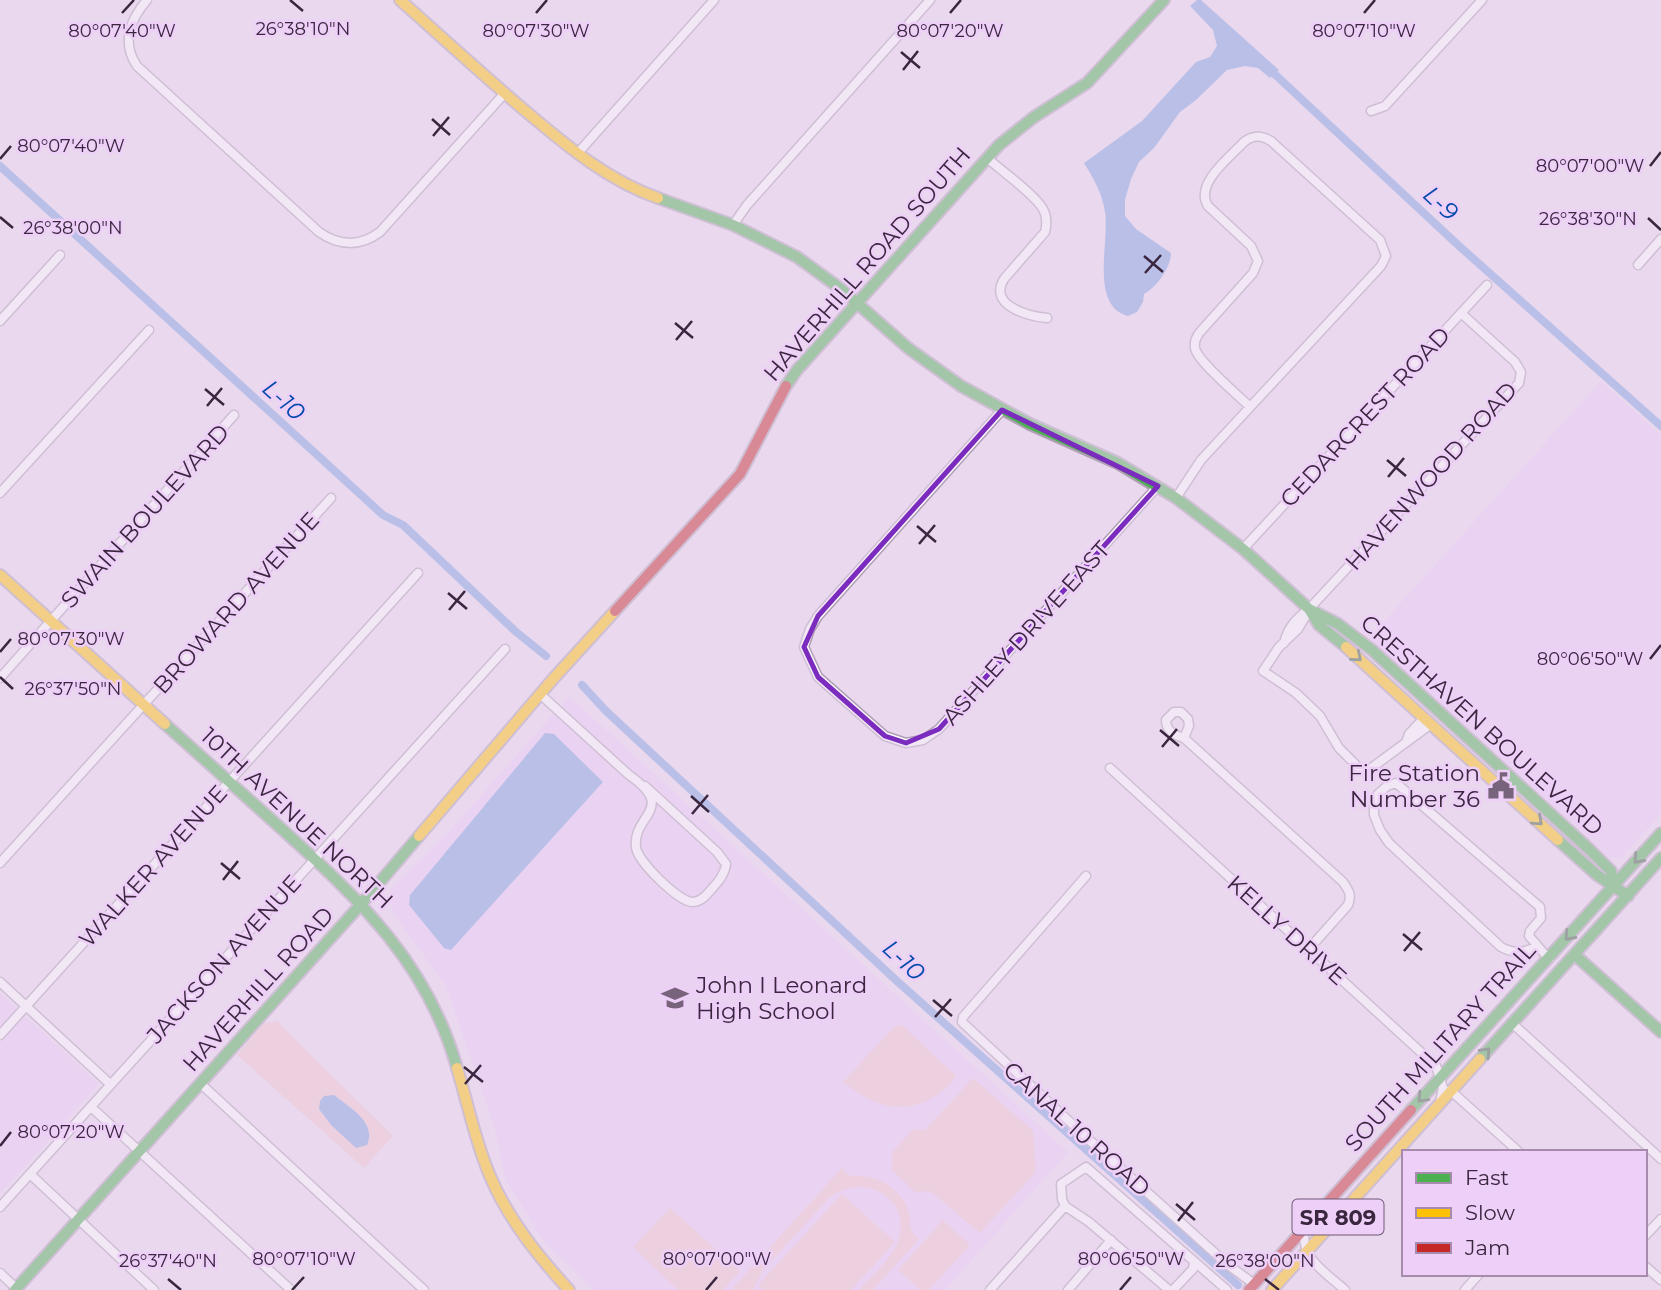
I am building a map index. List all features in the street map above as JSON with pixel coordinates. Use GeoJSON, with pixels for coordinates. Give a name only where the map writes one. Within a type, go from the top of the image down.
{"type":"FeatureCollection","features":[{"type":"Feature","properties":{"kind":"street"},"geometry":{"type":"LineString","coordinates":[[148,0],[133,18],[129,29],[128,46],[140,71],[329,238],[345,243],[360,242],[380,232],[504,94]]}},
{"type":"Feature","properties":{"kind":"street","name":"CRESTHAVEN BOULEVARD"},"geometry":{"type":"LineString","coordinates":[[400,0],[504,94],[576,154],[646,194],[733,225],[797,257],[934,368],[1002,410],[1118,463],[1205,518],[1309,609],[1319,625],[1597,875],[1628,896]]}},
{"type":"Feature","properties":{"kind":"street"},"geometry":{"type":"LineString","coordinates":[[576,154],[714,0]]}},
{"type":"Feature","properties":{"kind":"street"},"geometry":{"type":"LineString","coordinates":[[733,225],[747,205],[930,0]]}},
{"type":"Feature","properties":{"kind":"street","name":"HAVERHILL ROAD SOUTH"},"geometry":{"type":"LineString","coordinates":[[553,679],[740,474],[789,381],[987,158],[1016,130],[1087,83],[1164,0]]}},
{"type":"Feature","properties":{"kind":"street"},"geometry":{"type":"LineString","coordinates":[[1371,111],[1385,106],[1482,0]]}},
{"type":"Feature","properties":{"kind":"street"},"geometry":{"type":"LineString","coordinates":[[1176,498],[1201,460],[1381,267],[1386,256],[1386,250],[1380,240],[1271,141],[1260,136],[1244,142],[1204,190],[1208,206],[1251,246],[1258,261],[1253,273],[1200,332],[1195,342],[1198,355],[1250,407]]}},
{"type":"Feature","properties":{"kind":"street"},"geometry":{"type":"LineString","coordinates":[[987,158],[1043,209],[1047,225],[1045,232],[1004,279],[999,293],[1010,306],[1027,316],[1047,318]]}},
{"type":"Feature","properties":{"kind":"street"},"geometry":{"type":"LineString","coordinates":[[1638,265],[1661,239]]}},
{"type":"Feature","properties":{"kind":"street"},"geometry":{"type":"LineString","coordinates":[[0,321],[60,255]]}},
{"type":"Feature","properties":{"kind":"street","name":"CEDARCREST ROAD"},"geometry":{"type":"LineString","coordinates":[[1243,549],[1487,285]]}},
{"type":"Feature","properties":{"kind":"street","name":"HAVENWOOD ROAD"},"geometry":{"type":"LineString","coordinates":[[1309,609],[1519,383],[1521,372],[1515,362],[1461,313]]}},
{"type":"Feature","properties":{"kind":"street"},"geometry":{"type":"LineString","coordinates":[[0,493],[149,330]]}},
{"type":"Feature","properties":{"kind":"street","name":"ASHLEY DRIVE EAST"},"geometry":{"type":"LineString","coordinates":[[1002,410],[818,616],[810,629],[804,648],[818,677],[885,736],[906,743],[923,740],[939,729],[1158,486]]}},
{"type":"Feature","properties":{"kind":"street","name":"SWAIN BOULEVARD"},"geometry":{"type":"LineString","coordinates":[[0,678],[234,415]]}},
{"type":"Feature","properties":{"kind":"street","name":"BROWARD AVENUE"},"geometry":{"type":"LineString","coordinates":[[0,863],[331,498]]}},
{"type":"Feature","properties":{"kind":"street","name":"WALKER AVENUE"},"geometry":{"type":"LineString","coordinates":[[0,1035],[418,573]]}},
{"type":"Feature","properties":{"kind":"street","name":"10TH AVENUE NORTH"},"geometry":{"type":"LineString","coordinates":[[0,575],[362,903],[405,955],[436,1007],[452,1047],[483,1159],[503,1202],[541,1261],[569,1290]]}},
{"type":"Feature","properties":{"kind":"street"},"geometry":{"type":"LineString","coordinates":[[1309,609],[1296,619],[1287,632],[1284,643],[1263,671],[1296,693],[1320,716],[1339,748],[1360,769],[1370,769],[1406,743],[1409,734],[1428,721]]}},
{"type":"Feature","properties":{"kind":"street","name":"CRESTHAVEN BOULEVARD"},"geometry":{"type":"LineString","coordinates":[[1309,609],[1320,612],[1376,656],[1521,784],[1611,871],[1614,886]]}},
{"type":"Feature","properties":{"kind":"street","name":"JACKSON AVENUE"},"geometry":{"type":"LineString","coordinates":[[0,1207],[505,649]]}},
{"type":"Feature","properties":{"kind":"street","name":"HAVERHILL ROAD"},"geometry":{"type":"LineString","coordinates":[[16,1290],[362,903],[553,679]]}},
{"type":"Feature","properties":{"kind":"street"},"geometry":{"type":"LineString","coordinates":[[540,694],[629,775],[645,786],[717,852],[726,864],[725,872],[704,898],[694,902],[683,900],[639,859],[636,837],[650,813],[652,801],[645,786]]}},
{"type":"Feature","properties":{"kind":"street"},"geometry":{"type":"LineString","coordinates":[[1184,738],[1343,882],[1349,891],[1351,898],[1348,905],[1308,950]]}},
{"type":"Feature","properties":{"kind":"street","name":"KELLY DRIVE"},"geometry":{"type":"LineString","coordinates":[[1110,768],[1436,1066],[1441,1078]]}},
{"type":"Feature","properties":{"kind":"street"},"geometry":{"type":"LineString","coordinates":[[1537,946],[1528,951],[1517,952],[1501,947],[1389,843],[1374,816],[1374,803],[1378,794],[1387,786],[1396,783],[1540,907],[1541,918],[1529,936],[1549,959]]}},
{"type":"Feature","properties":{"kind":"street","name":"SOUTH MILITARY TRAIL"},"geometry":{"type":"LineString","coordinates":[[1254,1288],[1306,1226],[1661,833]]}},
{"type":"Feature","properties":{"kind":"street","name":"SOUTH MILITARY TRAIL"},"geometry":{"type":"LineString","coordinates":[[1272,1290],[1661,858]]}},
{"type":"Feature","properties":{"kind":"street","name":"CANAL 10 ROAD"},"geometry":{"type":"LineString","coordinates":[[1086,876],[963,1017],[965,1027],[1254,1288]]}},
{"type":"Feature","properties":{"kind":"street"},"geometry":{"type":"LineString","coordinates":[[1576,955],[1661,1032]]}},
{"type":"Feature","properties":{"kind":"street"},"geometry":{"type":"LineString","coordinates":[[0,982],[110,1084]]}},
{"type":"Feature","properties":{"kind":"street"},"geometry":{"type":"LineString","coordinates":[[1513,1024],[1661,1159]]}},
{"type":"Feature","properties":{"kind":"street"},"geometry":{"type":"LineString","coordinates":[[1468,1048],[1466,1065],[1470,1069]]}},
{"type":"Feature","properties":{"kind":"street"},"geometry":{"type":"LineString","coordinates":[[1440,1102],[1443,1087],[1441,1078]]}},
{"type":"Feature","properties":{"kind":"street"},"geometry":{"type":"LineString","coordinates":[[201,1084],[424,1290]]}},
{"type":"Feature","properties":{"kind":"street"},"geometry":{"type":"LineString","coordinates":[[1450,1090],[1516,1150]]}},
{"type":"Feature","properties":{"kind":"street"},"geometry":{"type":"LineString","coordinates":[[91,1107],[291,1290]]}},
{"type":"Feature","properties":{"kind":"street"},"geometry":{"type":"LineString","coordinates":[[1194,1263],[1193,1269],[1171,1290],[1089,1222],[1065,1206],[1061,1184],[1086,1167],[1227,1290]]}},
{"type":"Feature","properties":{"kind":"street"},"geometry":{"type":"LineString","coordinates":[[30,1174],[154,1290]]}},
{"type":"Feature","properties":{"kind":"street"},"geometry":{"type":"LineString","coordinates":[[990,1290],[1065,1206]]}},
{"type":"Feature","properties":{"kind":"street"},"geometry":{"type":"LineString","coordinates":[[1647,1234],[1661,1219]]}},
{"type":"Feature","properties":{"kind":"street"},"geometry":{"type":"LineString","coordinates":[[1306,1226],[1303,1239],[1306,1253],[1345,1290]]}},
{"type":"Feature","properties":{"kind":"street"},"geometry":{"type":"LineString","coordinates":[[1068,1290],[1111,1240]]}},
{"type":"Feature","properties":{"kind":"street"},"geometry":{"type":"LineString","coordinates":[[1647,1268],[1661,1280]]}},
{"type":"Feature","properties":{"kind":"street"},"geometry":{"type":"LineString","coordinates":[[0,1273],[16,1290]]}},
{"type":"Feature","properties":{"kind":"street"},"geometry":{"type":"LineString","coordinates":[[1465,1290],[1477,1276]]}},
{"type":"Feature","properties":{"kind":"highlighted area"},"geometry":{"type":"Polygon","coordinates":[[[1002,410],[1158,486],[939,729],[906,743],[885,736],[818,677],[804,647],[818,616],[1002,410]]]}},
{"type":"Feature","properties":{"kind":"shaded area"},"geometry":{"type":"Polygon","coordinates":[[[1601,381],[1661,435],[1661,814],[1621,858],[1609,857],[1369,638],[1601,381]]]}},
{"type":"Feature","properties":{"kind":"shaded area","name":"John I Leonard High School"},"geometry":{"type":"Polygon","coordinates":[[[569,696],[1068,1152],[945,1290],[594,1290],[544,1242],[506,1180],[494,1126],[446,986],[392,912],[390,889],[448,833],[569,696]]]}},
{"type":"Feature","properties":{"kind":"shaded area"},"geometry":{"type":"Polygon","coordinates":[[[0,993],[99,1084],[0,1194],[0,993]]]}},
{"type":"Feature","properties":{"kind":"shaded area"},"geometry":{"type":"Polygon","coordinates":[[[277,1021],[393,1136],[364,1168],[237,1055],[264,1023],[277,1021]]]}},
{"type":"Feature","properties":{"kind":"shaded area"},"geometry":{"type":"Polygon","coordinates":[[[902,1025],[956,1076],[943,1091],[917,1105],[888,1106],[864,1096],[843,1082],[895,1026],[902,1025]]]}},
{"type":"Feature","properties":{"kind":"shaded area"},"geometry":{"type":"Polygon","coordinates":[[[973,1078],[1033,1131],[1036,1172],[980,1233],[930,1191],[915,1192],[892,1170],[892,1152],[914,1129],[925,1130],[973,1078]]]}},
{"type":"Feature","properties":{"kind":"shaded area"},"geometry":{"type":"Polygon","coordinates":[[[842,1168],[850,1176],[868,1177],[885,1183],[899,1194],[908,1210],[911,1229],[919,1239],[873,1290],[859,1290],[892,1252],[899,1238],[901,1223],[890,1199],[880,1192],[854,1187],[840,1191],[828,1199],[762,1271],[753,1290],[735,1290],[733,1288],[842,1168]]]}},
{"type":"Feature","properties":{"kind":"shaded area"},"geometry":{"type":"Polygon","coordinates":[[[842,1194],[895,1242],[851,1290],[763,1290],[758,1285],[842,1194]]]}},
{"type":"Feature","properties":{"kind":"shaded area"},"geometry":{"type":"Polygon","coordinates":[[[670,1208],[740,1271],[723,1290],[678,1290],[633,1247],[670,1208]]]}},
{"type":"Feature","properties":{"kind":"shaded area"},"geometry":{"type":"Polygon","coordinates":[[[943,1220],[970,1245],[929,1290],[920,1290],[898,1270],[943,1220]]]}},
{"type":"Feature","properties":{"kind":"water"},"geometry":{"type":"Polygon","coordinates":[[[1201,0],[1279,70],[1270,78],[1258,68],[1245,66],[1227,70],[1180,112],[1154,148],[1139,162],[1125,200],[1125,216],[1136,229],[1171,253],[1169,264],[1162,276],[1154,287],[1144,294],[1137,312],[1128,316],[1116,310],[1105,286],[1105,212],[1097,186],[1084,163],[1142,121],[1196,62],[1210,57],[1217,46],[1213,30],[1190,6],[1201,0]]]}},
{"type":"Feature","properties":{"kind":"water"},"geometry":{"type":"Polygon","coordinates":[[[545,733],[554,734],[603,782],[451,950],[444,948],[409,905],[410,895],[545,733]]]}},
{"type":"Feature","properties":{"kind":"water"},"geometry":{"type":"Polygon","coordinates":[[[334,1095],[365,1122],[369,1137],[367,1145],[356,1148],[331,1125],[319,1109],[324,1096],[334,1095]]]}},
{"type":"Feature","properties":{"kind":"waterway","name":"L-9"},"geometry":{"type":"LineString","coordinates":[[1268,68],[1458,245],[1661,426]]}},
{"type":"Feature","properties":{"kind":"waterway","name":"L-10"},"geometry":{"type":"LineString","coordinates":[[0,166],[383,515],[403,525],[515,631],[546,656]]}},
{"type":"Feature","properties":{"kind":"waterway","name":"L-10"},"geometry":{"type":"LineString","coordinates":[[582,685],[606,711],[898,982],[1238,1285]]}},
{"type":"Feature","properties":{"kind":"traffic: fast"},"geometry":{"type":"LineString","coordinates":[[786,386],[797,370],[999,145],[1034,117],[1087,83],[1164,0]]}},
{"type":"Feature","properties":{"kind":"traffic: fast"},"geometry":{"type":"LineString","coordinates":[[658,198],[733,225],[797,257],[841,289],[908,348],[961,386],[1030,424],[1118,463],[1176,498],[1243,549],[1309,609],[1319,625],[1346,647]]}},
{"type":"Feature","properties":{"kind":"traffic: fast"},"geometry":{"type":"LineString","coordinates":[[1309,609],[1338,624],[1372,650],[1589,849],[1611,871],[1614,886]]}},
{"type":"Feature","properties":{"kind":"traffic: fast"},"geometry":{"type":"LineString","coordinates":[[165,724],[312,857],[365,909],[410,966],[429,997],[457,1068]]}},
{"type":"Feature","properties":{"kind":"traffic: fast"},"geometry":{"type":"LineString","coordinates":[[1411,1110],[1661,833]]}},
{"type":"Feature","properties":{"kind":"traffic: fast"},"geometry":{"type":"LineString","coordinates":[[15,1290],[419,836]]}},
{"type":"Feature","properties":{"kind":"traffic: fast"},"geometry":{"type":"LineString","coordinates":[[1558,840],[1597,875],[1628,896]]}},
{"type":"Feature","properties":{"kind":"traffic: fast"},"geometry":{"type":"LineString","coordinates":[[1480,1059],[1661,858]]}},
{"type":"Feature","properties":{"kind":"traffic: fast"},"geometry":{"type":"LineString","coordinates":[[1575,955],[1661,1032]]}},
{"type":"Feature","properties":{"kind":"traffic: slow"},"geometry":{"type":"LineString","coordinates":[[400,0],[574,151],[606,173],[658,198]]}},
{"type":"Feature","properties":{"kind":"traffic: slow"},"geometry":{"type":"LineString","coordinates":[[0,575],[165,724]]}},
{"type":"Feature","properties":{"kind":"traffic: slow"},"geometry":{"type":"LineString","coordinates":[[419,836],[615,611]]}},
{"type":"Feature","properties":{"kind":"traffic: slow"},"geometry":{"type":"LineString","coordinates":[[1346,647],[1558,840]]}},
{"type":"Feature","properties":{"kind":"traffic: slow"},"geometry":{"type":"LineString","coordinates":[[1272,1290],[1480,1059]]}},
{"type":"Feature","properties":{"kind":"traffic: slow"},"geometry":{"type":"LineString","coordinates":[[457,1068],[480,1149],[497,1192],[525,1236],[569,1290]]}},
{"type":"Feature","properties":{"kind":"traffic: jam"},"geometry":{"type":"LineString","coordinates":[[615,611],[740,474],[786,386]]}},
{"type":"Feature","properties":{"kind":"traffic: jam"},"geometry":{"type":"LineString","coordinates":[[1249,1290],[1411,1110]]}},
{"type":"Feature","properties":{"kind":"place","name":"Fire Station Number 36"},"geometry":{"type":"Point","coordinates":[1501,786]}},
{"type":"Feature","properties":{"kind":"place","name":"John I Leonard High School"},"geometry":{"type":"Point","coordinates":[675,998]}}]}
